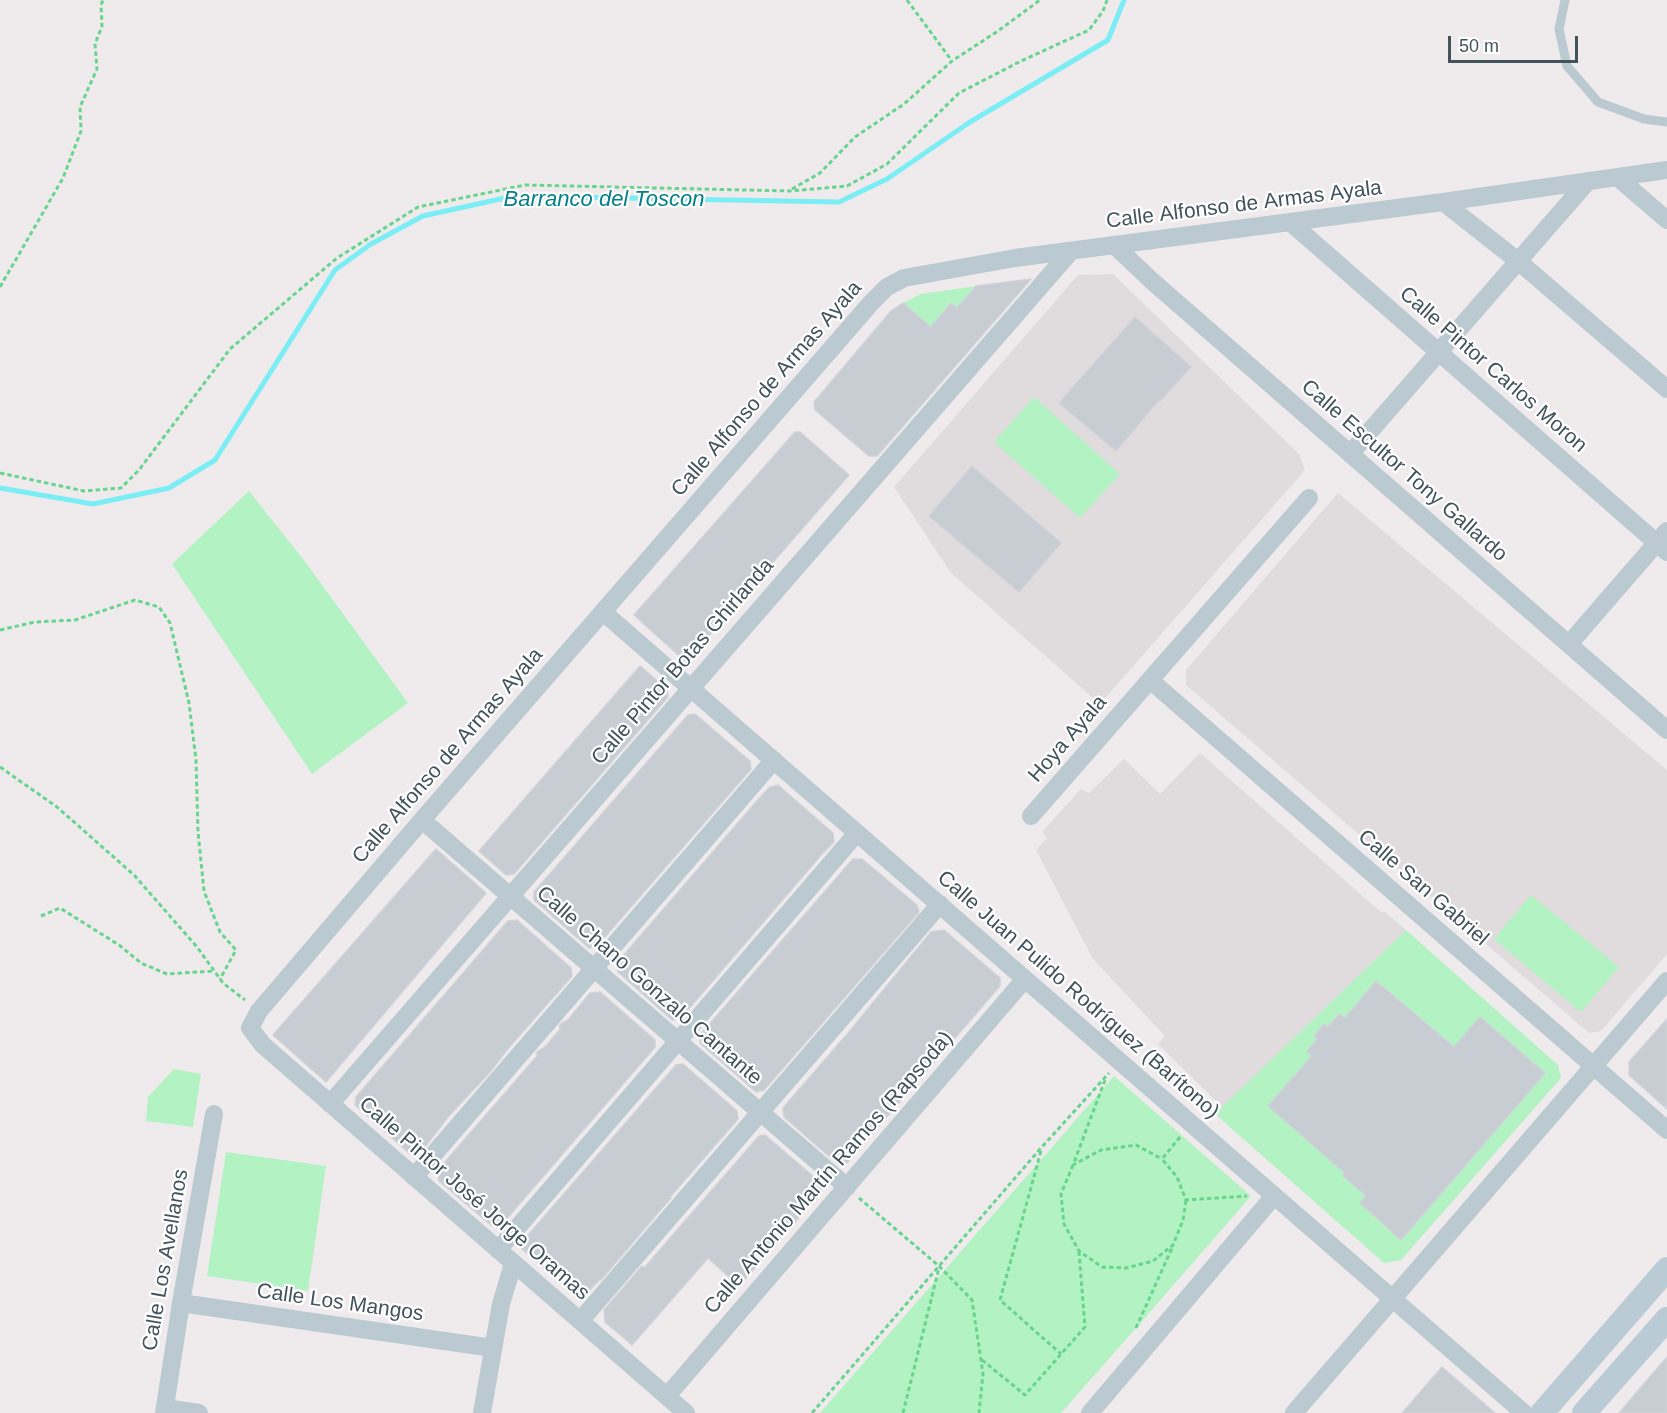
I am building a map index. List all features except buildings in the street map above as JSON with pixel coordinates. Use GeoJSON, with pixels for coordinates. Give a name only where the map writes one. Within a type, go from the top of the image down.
{"type":"FeatureCollection","features":[{"type":"Feature","properties":{"kind":"street","name":"Calle Alfonso de Armas Ayala"},"geometry":{"type":"LineString","coordinates":[[259,1011],[422,820],[887,287],[904,278],[1015,258],[1667,170]]}},
{"type":"Feature","properties":{"kind":"street"},"geometry":{"type":"LineString","coordinates":[[1617,177],[1667,220]]}},
{"type":"Feature","properties":{"kind":"street"},"geometry":{"type":"LineString","coordinates":[[1350,454],[1588,181]]}},
{"type":"Feature","properties":{"kind":"street"},"geometry":{"type":"LineString","coordinates":[[1443,202],[1518,261],[1667,389]]}},
{"type":"Feature","properties":{"kind":"street","name":"Calle Pintor Carlos Moron"},"geometry":{"type":"LineString","coordinates":[[1290,222],[1438,352],[1664,542]]}},
{"type":"Feature","properties":{"kind":"street","name":"Calle Escultor Tony Gallardo"},"geometry":{"type":"LineString","coordinates":[[1114,245],[1152,281],[1667,730]]}},
{"type":"Feature","properties":{"kind":"street","name":"Calle Pintor Botas Ghirlanda"},"geometry":{"type":"LineString","coordinates":[[330,1104],[1071,251]]}},
{"type":"Feature","properties":{"kind":"street"},"geometry":{"type":"LineString","coordinates":[[1144,686],[1309,498]]}},
{"type":"Feature","properties":{"kind":"street"},"geometry":{"type":"LineString","coordinates":[[1569,644],[1664,542]]}},
{"type":"Feature","properties":{"kind":"street","name":"Calle Juan Pulido Rodríguez (Barítono)"},"geometry":{"type":"LineString","coordinates":[[603,612],[1524,1413]]}},
{"type":"Feature","properties":{"kind":"street","name":"Hoya Ayala"},"geometry":{"type":"LineString","coordinates":[[1031,816],[1144,686]]}},
{"type":"Feature","properties":{"kind":"street","name":"Calle San Gabriel"},"geometry":{"type":"LineString","coordinates":[[1144,686],[1667,1130]]}},
{"type":"Feature","properties":{"kind":"street"},"geometry":{"type":"LineString","coordinates":[[414,1177],[774,760]]}},
{"type":"Feature","properties":{"kind":"street","name":"Calle Chano Gonzalo Cantante"},"geometry":{"type":"LineString","coordinates":[[422,820],[847,1187]]}},
{"type":"Feature","properties":{"kind":"street"},"geometry":{"type":"LineString","coordinates":[[498,1250],[857,833]]}},
{"type":"Feature","properties":{"kind":"street"},"geometry":{"type":"LineString","coordinates":[[580,1321],[939,904]]}},
{"type":"Feature","properties":{"kind":"street","name":"Calle Antonio Martín Ramos (Rapsoda)"},"geometry":{"type":"LineString","coordinates":[[667,1396],[1025,979]]}},
{"type":"Feature","properties":{"kind":"street"},"geometry":{"type":"LineString","coordinates":[[1294,1413],[1667,981]]}},
{"type":"Feature","properties":{"kind":"street","name":"Calle Pintor José Jorge Oramas"},"geometry":{"type":"LineString","coordinates":[[259,1011],[250,1028],[263,1045],[686,1413]]}},
{"type":"Feature","properties":{"kind":"street","name":"Calle Los Avellanos"},"geometry":{"type":"LineString","coordinates":[[164,1410],[214,1114]]}},
{"type":"Feature","properties":{"kind":"street"},"geometry":{"type":"LineString","coordinates":[[1097,1410],[1274,1196]]}},
{"type":"Feature","properties":{"kind":"street"},"geometry":{"type":"LineString","coordinates":[[482,1413],[501,1304],[513,1264]]}},
{"type":"Feature","properties":{"kind":"street"},"geometry":{"type":"LineString","coordinates":[[1542,1413],[1667,1269]]}},
{"type":"Feature","properties":{"kind":"street","name":"Calle Los Mangos"},"geometry":{"type":"LineString","coordinates":[[181,1303],[493,1348]]}},
{"type":"Feature","properties":{"kind":"street"},"geometry":{"type":"LineString","coordinates":[[1584,1413],[1667,1319]]}},
{"type":"Feature","properties":{"kind":"street"},"geometry":{"type":"LineString","coordinates":[[164,1410],[199,1413]]}},
{"type":"Feature","properties":{"kind":"lane"},"geometry":{"type":"LineString","coordinates":[[1565,0],[1559,29],[1567,66],[1598,102],[1644,118],[1667,122]]}},
{"type":"Feature","properties":{"kind":"path"},"geometry":{"type":"LineString","coordinates":[[0,287],[63,178],[81,131],[80,107],[96,69],[95,44],[102,26],[102,0]]}},
{"type":"Feature","properties":{"kind":"path"},"geometry":{"type":"LineString","coordinates":[[907,0],[952,62]]}},
{"type":"Feature","properties":{"kind":"path"},"geometry":{"type":"LineString","coordinates":[[790,191],[819,173],[855,137],[904,104],[952,62],[1040,0]]}},
{"type":"Feature","properties":{"kind":"path"},"geometry":{"type":"LineString","coordinates":[[0,473],[84,491],[121,488],[139,470],[230,349],[337,258],[418,207],[525,185],[790,191],[846,186],[887,164],[959,93],[1089,30],[1103,11],[1107,0]]}},
{"type":"Feature","properties":{"kind":"path"},"geometry":{"type":"LineString","coordinates":[[0,630],[35,622],[75,621],[135,600],[159,607],[170,623],[190,714],[196,760],[198,832],[204,891],[220,932],[236,950],[220,979]]}},
{"type":"Feature","properties":{"kind":"path"},"geometry":{"type":"LineString","coordinates":[[0,767],[57,807],[134,875],[197,946],[223,983],[259,1011]]}},
{"type":"Feature","properties":{"kind":"path"},"geometry":{"type":"LineString","coordinates":[[41,916],[60,908],[119,945],[141,963],[167,974],[214,971]]}},
{"type":"Feature","properties":{"kind":"path"},"geometry":{"type":"LineString","coordinates":[[812,1413],[1041,1148],[1106,1077],[1118,1060]]}},
{"type":"Feature","properties":{"kind":"path"},"geometry":{"type":"LineString","coordinates":[[981,1359],[1025,1395],[1085,1327],[1079,1251],[1064,1224],[1061,1194],[1106,1077]]}},
{"type":"Feature","properties":{"kind":"path"},"geometry":{"type":"LineString","coordinates":[[1162,1160],[1182,1135]]}},
{"type":"Feature","properties":{"kind":"path"},"geometry":{"type":"LineString","coordinates":[[1073,1165],[1101,1149],[1136,1145],[1162,1160],[1177,1177],[1186,1200],[1183,1220],[1136,1328]]}},
{"type":"Feature","properties":{"kind":"path"},"geometry":{"type":"LineString","coordinates":[[1041,1148],[1000,1300],[1061,1354]]}},
{"type":"Feature","properties":{"kind":"path"},"geometry":{"type":"LineString","coordinates":[[847,1187],[939,1266],[972,1300],[983,1374],[980,1413]]}},
{"type":"Feature","properties":{"kind":"path"},"geometry":{"type":"LineString","coordinates":[[1186,1200],[1251,1196]]}},
{"type":"Feature","properties":{"kind":"path"},"geometry":{"type":"LineString","coordinates":[[1079,1251],[1102,1266],[1126,1268],[1153,1261],[1173,1245]]}},
{"type":"Feature","properties":{"kind":"path"},"geometry":{"type":"LineString","coordinates":[[903,1413],[939,1266]]}},
{"type":"Feature","properties":{"kind":"shaded area"},"geometry":{"type":"Polygon","coordinates":[[[1113,274],[1299,454],[1305,470],[1100,704],[951,573],[894,487],[1078,275],[1113,274]]]}},
{"type":"Feature","properties":{"kind":"shaded area"},"geometry":{"type":"Polygon","coordinates":[[[1338,493],[1667,770],[1667,954],[1601,1031],[1589,1033],[1186,685],[1186,670],[1338,493]]]}},
{"type":"Feature","properties":{"kind":"shaded area"},"geometry":{"type":"Polygon","coordinates":[[[1200,753],[1382,913],[1384,911],[1406,930],[1224,1109],[1158,1044],[1165,1036],[1093,959],[1036,850],[1047,838],[1042,832],[1081,789],[1089,793],[1124,759],[1160,794],[1200,753]]]}},
{"type":"Feature","properties":{"kind":"green space"},"geometry":{"type":"Polygon","coordinates":[[[976,286],[957,308],[931,327],[903,303],[921,294],[976,286]]]}},
{"type":"Feature","properties":{"kind":"green space"},"geometry":{"type":"Polygon","coordinates":[[[1034,397],[1120,474],[1080,518],[994,442],[1034,397]]]}},
{"type":"Feature","properties":{"kind":"green space"},"geometry":{"type":"Polygon","coordinates":[[[249,491],[306,563],[408,703],[312,774],[172,564],[249,491]]]}},
{"type":"Feature","properties":{"kind":"green space"},"geometry":{"type":"Polygon","coordinates":[[[1531,895],[1619,967],[1581,1012],[1494,939],[1531,895]]]}},
{"type":"Feature","properties":{"kind":"green space"},"geometry":{"type":"Polygon","coordinates":[[[1406,930],[1558,1065],[1561,1078],[1401,1260],[1384,1263],[1215,1114],[1406,930]]]}},
{"type":"Feature","properties":{"kind":"green space"},"geometry":{"type":"Polygon","coordinates":[[[174,1069],[201,1074],[193,1127],[146,1121],[148,1097],[174,1069]]]}},
{"type":"Feature","properties":{"kind":"green space"},"geometry":{"type":"Polygon","coordinates":[[[1114,1076],[1251,1196],[1136,1328],[1061,1413],[820,1413],[1114,1076]]]}},
{"type":"Feature","properties":{"kind":"green space"},"geometry":{"type":"Polygon","coordinates":[[[226,1152],[326,1166],[308,1291],[207,1276],[226,1152]]]}},
{"type":"Feature","properties":{"kind":"waterway","name":"Barranco del Toscon"},"geometry":{"type":"LineString","coordinates":[[0,488],[93,504],[169,488],[215,460],[335,270],[371,244],[423,216],[514,196],[839,202],[887,179],[970,122],[1108,40],[1124,0]]}}]}
